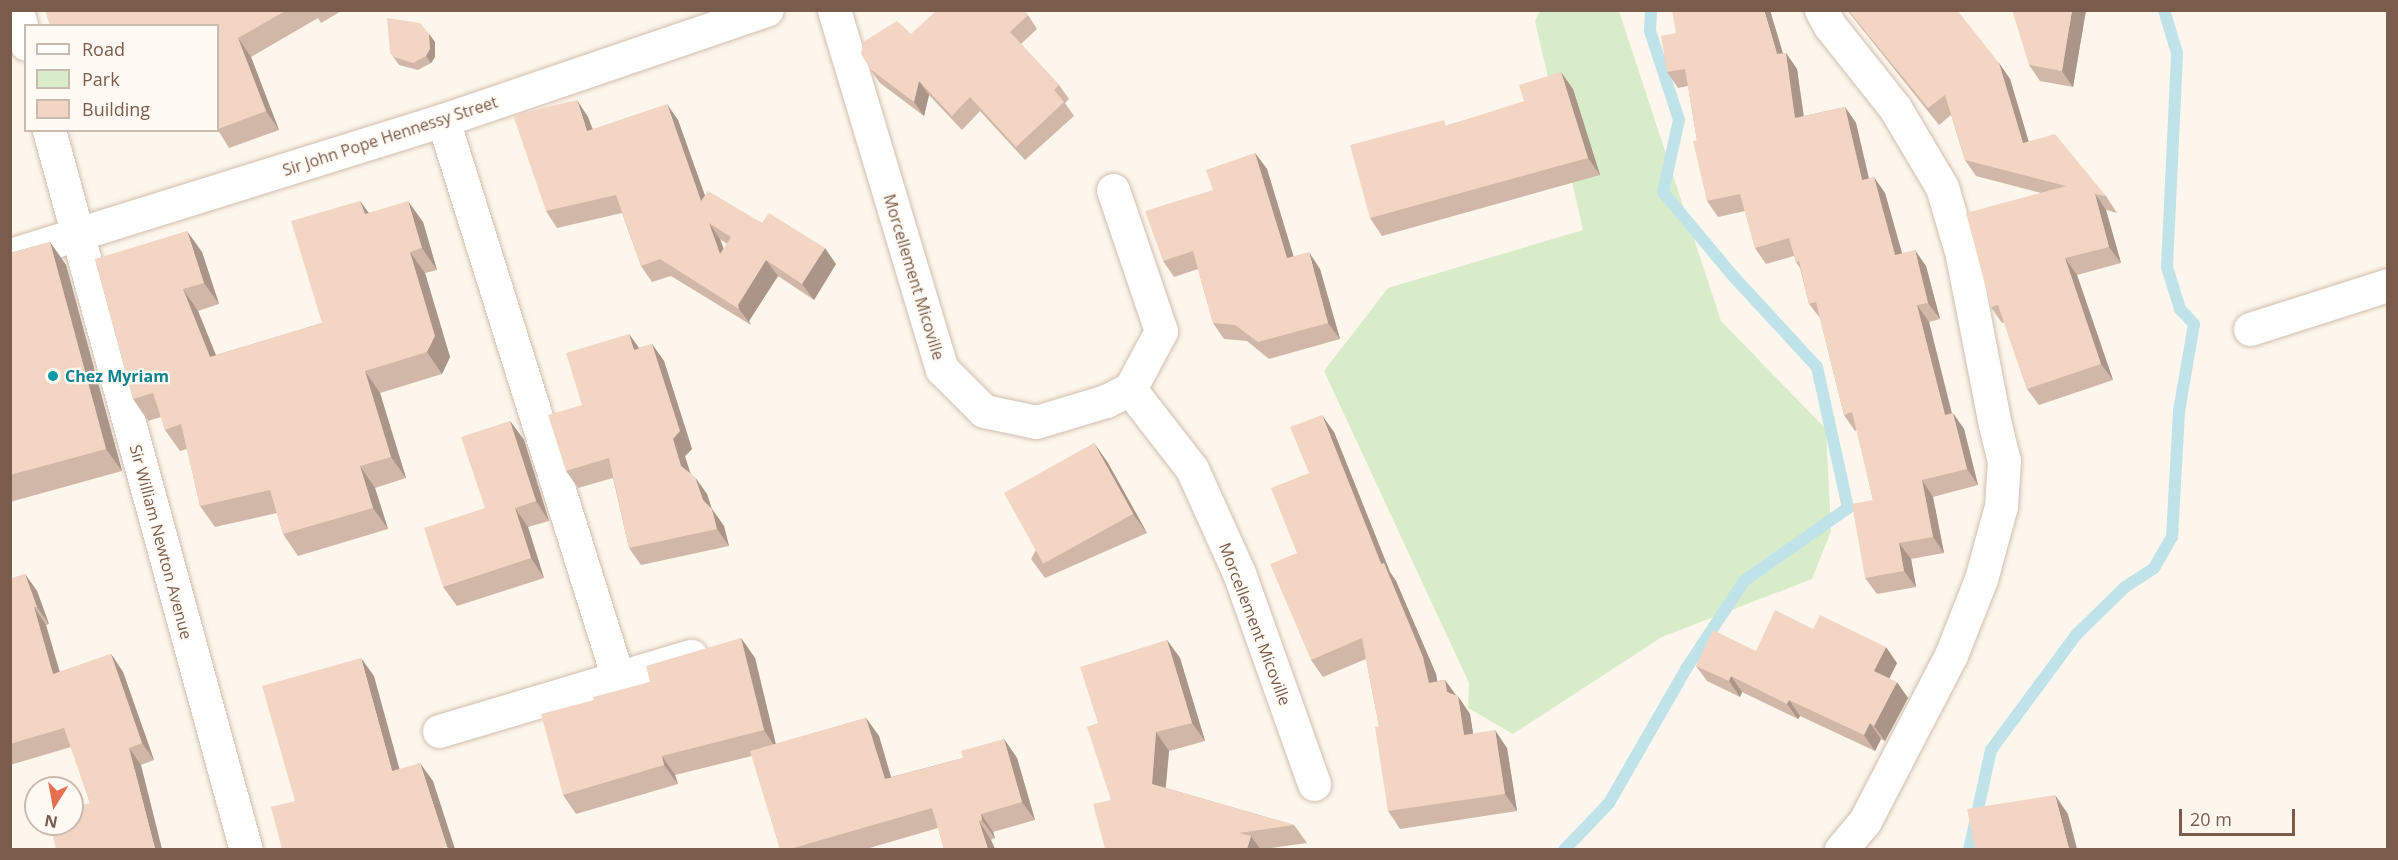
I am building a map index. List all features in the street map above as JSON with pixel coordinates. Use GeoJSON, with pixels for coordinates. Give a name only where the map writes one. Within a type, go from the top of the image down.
{"type":"FeatureCollection","features":[{"type":"Feature","properties":{"kind":"street"},"geometry":{"type":"LineString","coordinates":[[17,10],[24,36]]}},
{"type":"Feature","properties":{"kind":"street","name":"Sir John Pope Hennessy Street"},"geometry":{"type":"LineString","coordinates":[[10,255],[443,120],[767,10]]}},
{"type":"Feature","properties":{"kind":"street","name":"Morcellement Micoville"},"geometry":{"type":"LineString","coordinates":[[834,10],[942,369],[984,411],[1036,422],[1106,401],[1130,389],[1192,469],[1239,573],[1314,784]]}},
{"type":"Feature","properties":{"kind":"street"},"geometry":{"type":"LineString","coordinates":[[1821,10],[1895,108],[1942,187],[1962,255],[2004,460],[1998,516],[1981,579],[1951,655],[1865,821],[1841,849]]}},
{"type":"Feature","properties":{"kind":"street"},"geometry":{"type":"LineString","coordinates":[[443,120],[618,678]]}},
{"type":"Feature","properties":{"kind":"street","name":"Sir William Newton Avenue"},"geometry":{"type":"LineString","coordinates":[[50,132],[246,849]]}},
{"type":"Feature","properties":{"kind":"street"},"geometry":{"type":"LineString","coordinates":[[1113,190],[1161,331],[1130,389]]}},
{"type":"Feature","properties":{"kind":"street"},"geometry":{"type":"LineString","coordinates":[[2250,329],[2388,285]]}},
{"type":"Feature","properties":{"kind":"street"},"geometry":{"type":"LineString","coordinates":[[439,731],[719,648]]}},
{"type":"Feature","properties":{"kind":"green space"},"geometry":{"type":"Polygon","coordinates":[[[1540,11],[1619,11],[1721,321],[1826,429],[1831,531],[1812,579],[1662,637],[1513,734],[1468,708],[1469,683],[1324,371],[1388,288],[1583,230],[1535,21],[1540,11]]]}},
{"type":"Feature","properties":{"kind":"building"},"geometry":{"type":"Polygon","coordinates":[[[45,10],[287,10],[238,38],[266,111],[219,129],[219,24],[49,24],[45,10]]]}},
{"type":"Feature","properties":{"kind":"building"},"geometry":{"type":"Polygon","coordinates":[[[937,10],[1024,10],[1028,15],[1010,32],[1059,85],[1054,90],[1064,102],[1016,147],[970,97],[952,116],[919,81],[914,102],[870,69],[861,54],[863,42],[897,21],[911,34],[937,10]]]}},
{"type":"Feature","properties":{"kind":"building"},"geometry":{"type":"Polygon","coordinates":[[[1672,10],[1764,10],[1777,54],[1786,53],[1795,118],[1845,107],[1862,180],[1874,177],[1895,255],[1915,250],[1928,303],[1917,305],[1945,415],[1953,413],[1967,469],[1922,480],[1933,537],[1899,543],[1904,571],[1865,578],[1852,504],[1873,500],[1852,412],[1844,415],[1816,302],[1809,304],[1799,261],[1796,262],[1789,238],[1755,248],[1740,194],[1707,201],[1693,141],[1697,140],[1685,69],[1667,72],[1661,36],[1676,33],[1672,10]]]}},
{"type":"Feature","properties":{"kind":"building"},"geometry":{"type":"Polygon","coordinates":[[[1848,10],[1934,10],[1937,13],[1940,10],[1957,10],[1999,63],[2023,143],[2055,134],[2106,196],[2095,194],[2109,247],[2065,258],[2101,364],[2027,389],[1998,305],[1991,307],[1966,213],[2066,186],[1965,160],[1945,95],[1928,108],[1848,10]]]}},
{"type":"Feature","properties":{"kind":"building"},"geometry":{"type":"Polygon","coordinates":[[[2012,10],[2072,10],[2062,71],[2029,65],[2012,10]]]}},
{"type":"Feature","properties":{"kind":"building"},"geometry":{"type":"Polygon","coordinates":[[[387,18],[420,23],[429,34],[430,49],[426,56],[413,63],[394,57],[390,52],[387,18]]]}},
{"type":"Feature","properties":{"kind":"building"},"geometry":{"type":"Polygon","coordinates":[[[1561,72],[1588,158],[1370,218],[1350,145],[1444,120],[1446,126],[1524,101],[1519,85],[1561,72]]]}},
{"type":"Feature","properties":{"kind":"building"},"geometry":{"type":"Polygon","coordinates":[[[577,100],[587,131],[667,104],[701,201],[708,191],[762,223],[769,213],[825,248],[802,284],[766,260],[738,305],[739,309],[660,259],[641,266],[616,195],[546,211],[513,115],[577,100]],[[709,223],[720,254],[731,237],[709,223]]]}},
{"type":"Feature","properties":{"kind":"building"},"geometry":{"type":"Polygon","coordinates":[[[1255,153],[1287,258],[1309,252],[1328,323],[1258,342],[1235,325],[1213,323],[1193,251],[1163,261],[1145,211],[1213,190],[1206,170],[1255,153]]]}},
{"type":"Feature","properties":{"kind":"building"},"geometry":{"type":"Polygon","coordinates":[[[360,201],[365,214],[408,201],[422,248],[410,252],[435,336],[427,352],[365,371],[391,457],[360,466],[373,508],[283,534],[270,490],[200,506],[181,424],[165,430],[153,393],[133,399],[95,259],[187,231],[204,283],[183,289],[210,357],[322,323],[291,221],[360,201]]]}},
{"type":"Feature","properties":{"kind":"building","name":"Chez Myriam"},"geometry":{"type":"Polygon","coordinates":[[[50,242],[106,449],[10,475],[10,253],[50,242]]]}},
{"type":"Feature","properties":{"kind":"building"},"geometry":{"type":"Polygon","coordinates":[[[629,334],[634,350],[652,344],[680,431],[673,439],[681,466],[695,477],[703,500],[712,509],[717,529],[629,548],[609,458],[566,471],[548,415],[582,405],[566,353],[629,334]]]}},
{"type":"Feature","properties":{"kind":"building"},"geometry":{"type":"Polygon","coordinates":[[[1322,415],[1381,564],[1384,563],[1423,657],[1429,683],[1445,680],[1447,692],[1458,696],[1464,735],[1495,730],[1505,794],[1388,811],[1375,727],[1379,726],[1362,638],[1311,660],[1270,564],[1297,553],[1271,488],[1309,473],[1290,427],[1322,415]]]}},
{"type":"Feature","properties":{"kind":"building"},"geometry":{"type":"Polygon","coordinates":[[[510,421],[536,501],[515,508],[531,558],[443,587],[424,528],[485,508],[461,437],[510,421]]]}},
{"type":"Feature","properties":{"kind":"building"},"geometry":{"type":"Polygon","coordinates":[[[1094,443],[1133,514],[1043,564],[1004,493],[1094,443]]]}},
{"type":"Feature","properties":{"kind":"building"},"geometry":{"type":"Polygon","coordinates":[[[25,574],[37,607],[34,607],[53,674],[111,654],[142,743],[129,748],[155,849],[56,849],[53,836],[84,836],[84,804],[90,803],[84,786],[84,776],[81,776],[64,728],[10,744],[10,579],[25,574]]]}},
{"type":"Feature","properties":{"kind":"building"},"geometry":{"type":"Polygon","coordinates":[[[1775,610],[1813,629],[1820,615],[1886,647],[1874,671],[1897,682],[1874,726],[1870,723],[1864,735],[1789,700],[1787,704],[1731,676],[1729,681],[1696,666],[1713,630],[1756,651],[1775,610]]]}},
{"type":"Feature","properties":{"kind":"building"},"geometry":{"type":"Polygon","coordinates":[[[741,638],[764,730],[662,756],[664,765],[563,795],[541,714],[650,682],[646,666],[741,638]]]}},
{"type":"Feature","properties":{"kind":"building"},"geometry":{"type":"Polygon","coordinates":[[[1167,640],[1192,723],[1156,732],[1152,784],[1294,825],[1239,833],[1251,836],[1247,849],[1105,849],[1093,804],[1111,800],[1087,727],[1098,723],[1080,667],[1167,640]]]}},
{"type":"Feature","properties":{"kind":"building"},"geometry":{"type":"Polygon","coordinates":[[[361,658],[392,771],[420,763],[447,847],[438,849],[282,849],[271,807],[295,801],[262,686],[361,658]]]}},
{"type":"Feature","properties":{"kind":"building"},"geometry":{"type":"Polygon","coordinates":[[[866,718],[885,779],[963,758],[961,751],[1004,739],[1022,802],[981,814],[982,820],[979,821],[988,849],[944,849],[932,808],[790,849],[780,849],[750,751],[866,718]]]}},
{"type":"Feature","properties":{"kind":"building"},"geometry":{"type":"Polygon","coordinates":[[[2055,795],[2069,849],[1975,849],[1967,809],[2055,795]]]}},
{"type":"Feature","properties":{"kind":"waterway"},"geometry":{"type":"LineString","coordinates":[[1564,850],[1609,803],[1686,669],[1744,581],[1848,508],[1817,367],[1733,276],[1663,192],[1679,120],[1650,31],[1651,10]]}},
{"type":"Feature","properties":{"kind":"waterway"},"geometry":{"type":"LineString","coordinates":[[1969,850],[1991,750],[2076,635],[2125,587],[2154,568],[2172,537],[2179,411],[2194,324],[2180,309],[2167,267],[2177,53],[2164,10]]}},
{"type":"Feature","properties":{"kind":"place","name":"Chez Myriam"},"geometry":{"type":"Point","coordinates":[53,376]}}]}
